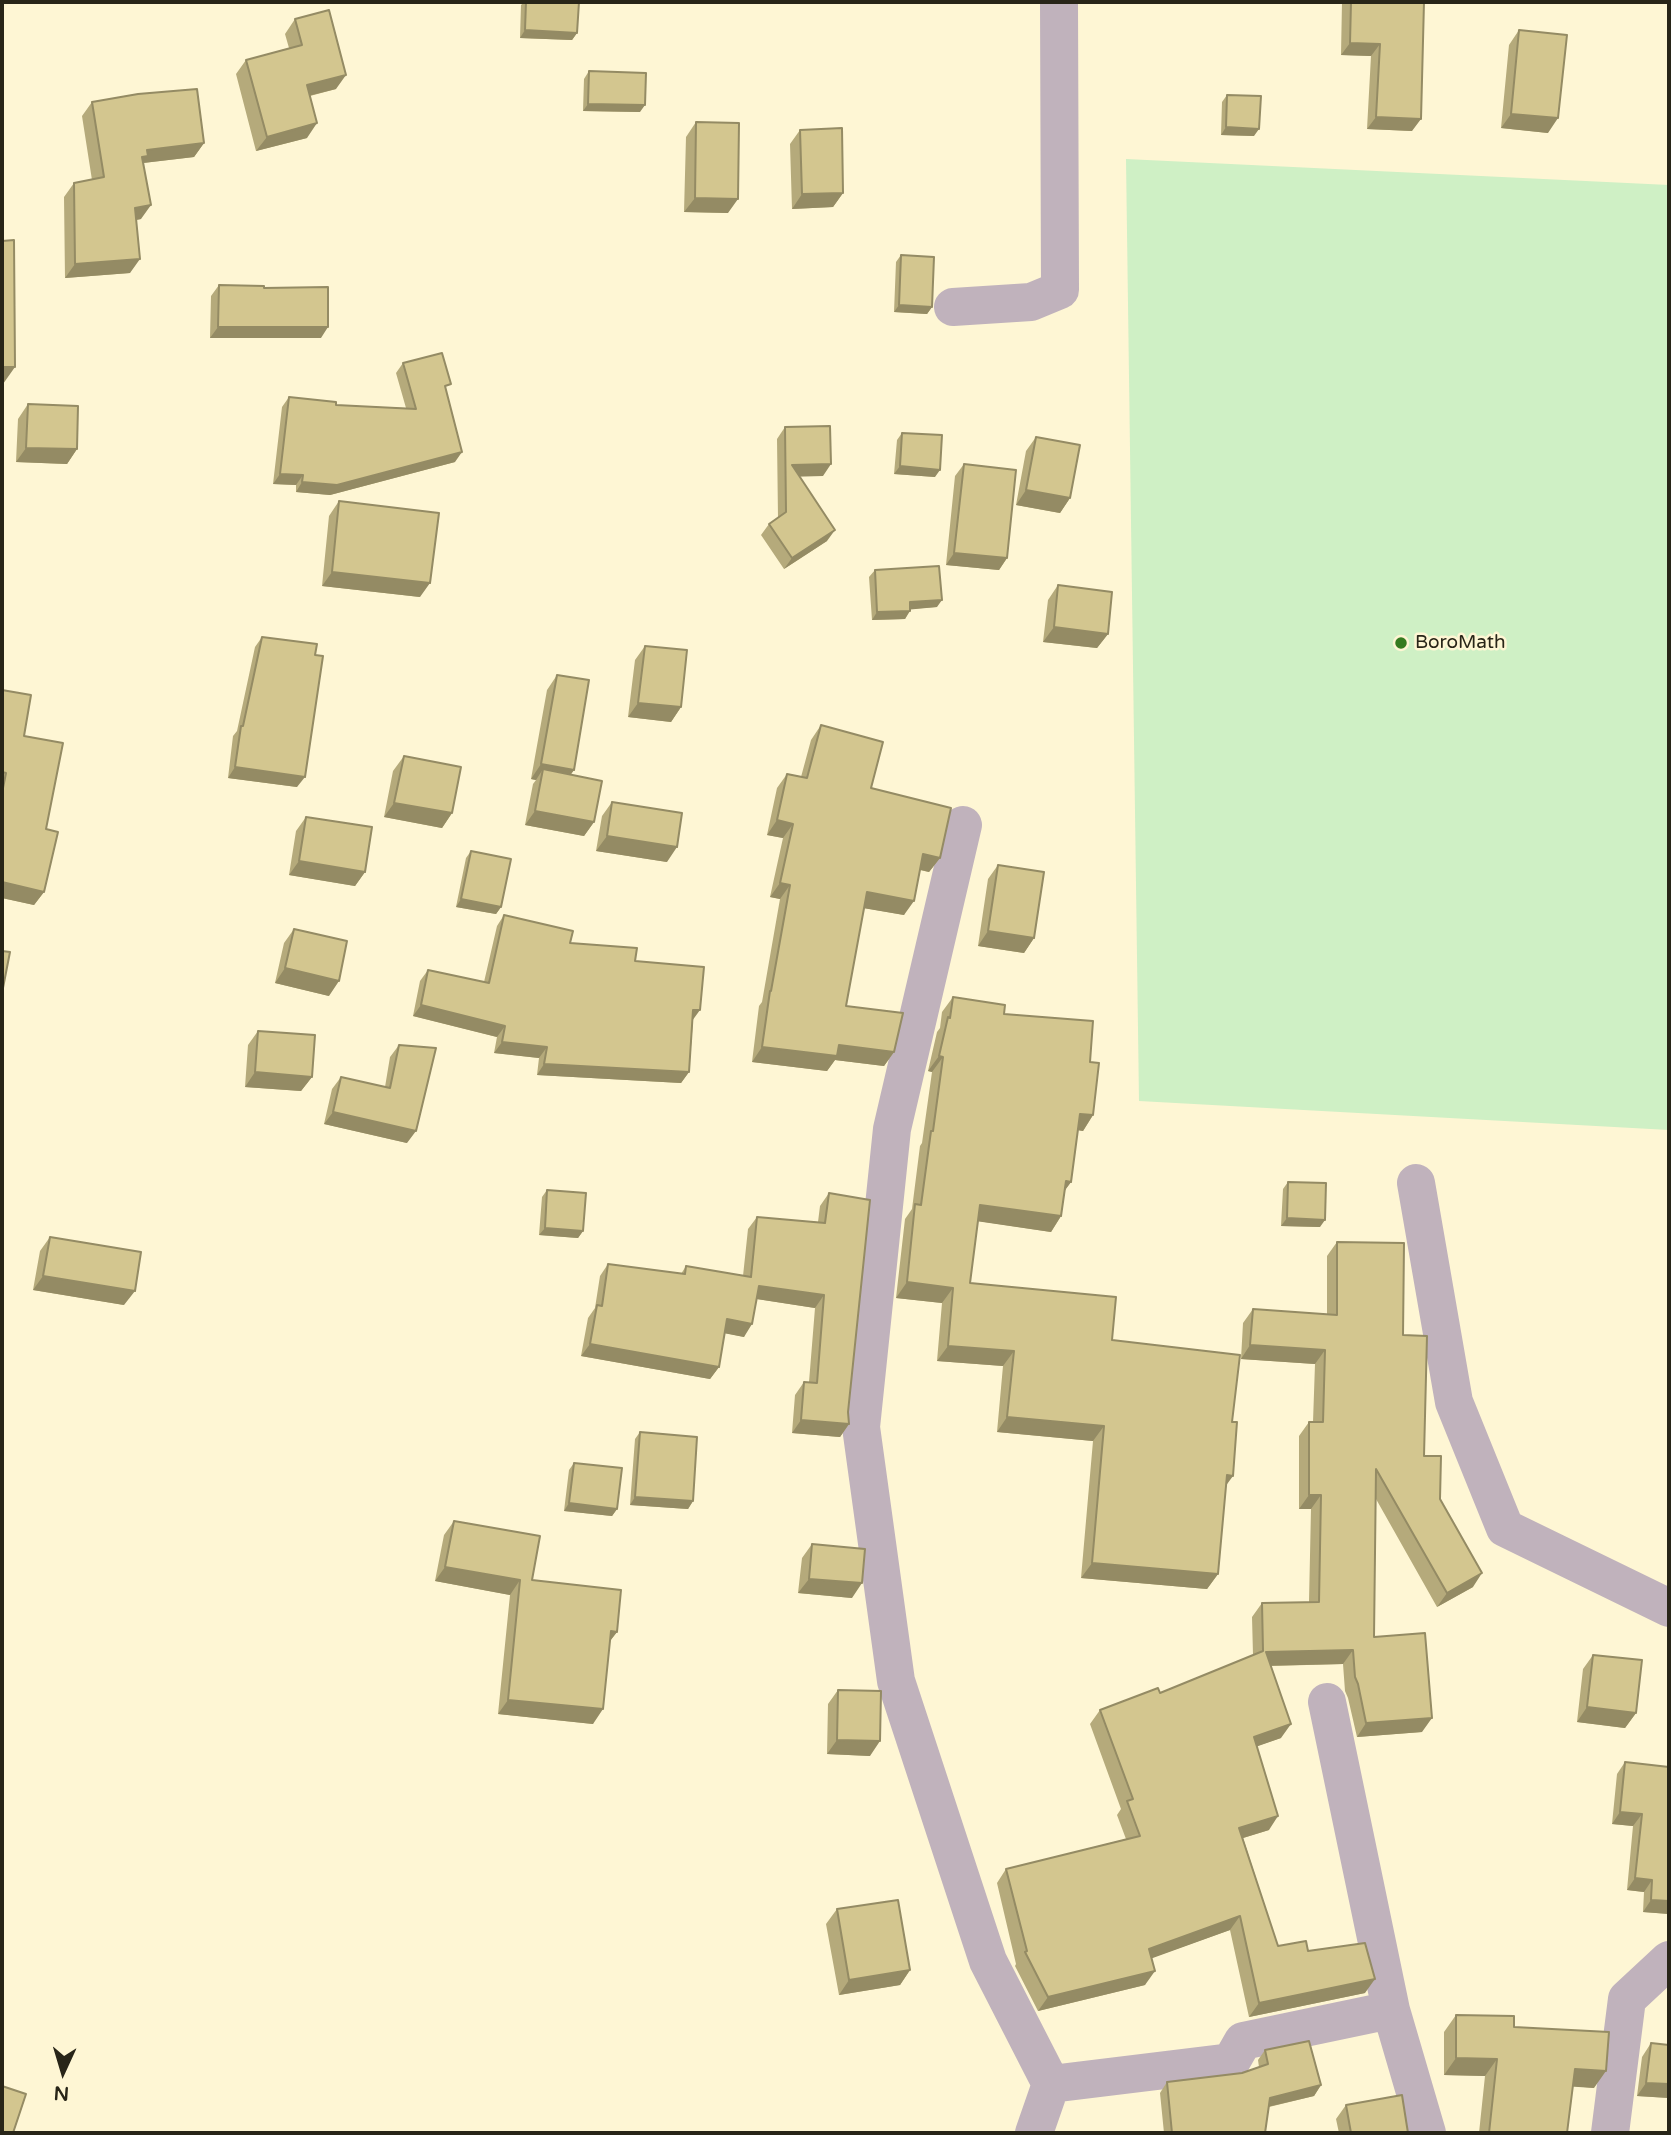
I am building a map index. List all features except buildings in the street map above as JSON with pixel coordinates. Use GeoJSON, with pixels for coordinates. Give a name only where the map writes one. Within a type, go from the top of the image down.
{"type":"FeatureCollection","features":[{"type":"Feature","properties":{"kind":"street"},"geometry":{"type":"LineString","coordinates":[[953,307],[1031,302],[1060,290],[1059,2]]}},
{"type":"Feature","properties":{"kind":"street"},"geometry":{"type":"LineString","coordinates":[[963,825],[892,1129],[860,1427],[896,1681],[989,1961],[1051,2084],[1034,2133]]}},
{"type":"Feature","properties":{"kind":"street"},"geometry":{"type":"LineString","coordinates":[[1416,1183],[1454,1402],[1505,1528],[1669,1608]]}},
{"type":"Feature","properties":{"kind":"street"},"geometry":{"type":"LineString","coordinates":[[1327,1702],[1391,2010],[1427,2133]]}},
{"type":"Feature","properties":{"kind":"street"},"geometry":{"type":"LineString","coordinates":[[1610,2133],[1627,1999],[1669,1960]]}},
{"type":"Feature","properties":{"kind":"street"},"geometry":{"type":"LineString","coordinates":[[1051,2084],[1231,2062],[1243,2041],[1391,2010]]}},
{"type":"Feature","properties":{"kind":"green space","name":"BoroMath"},"geometry":{"type":"Polygon","coordinates":[[[1126,159],[1669,185],[1669,1130],[1139,1101],[1126,159]]]}},
{"type":"Feature","properties":{"kind":"place","name":"BoroMath"},"geometry":{"type":"Point","coordinates":[1401,643]}}]}
